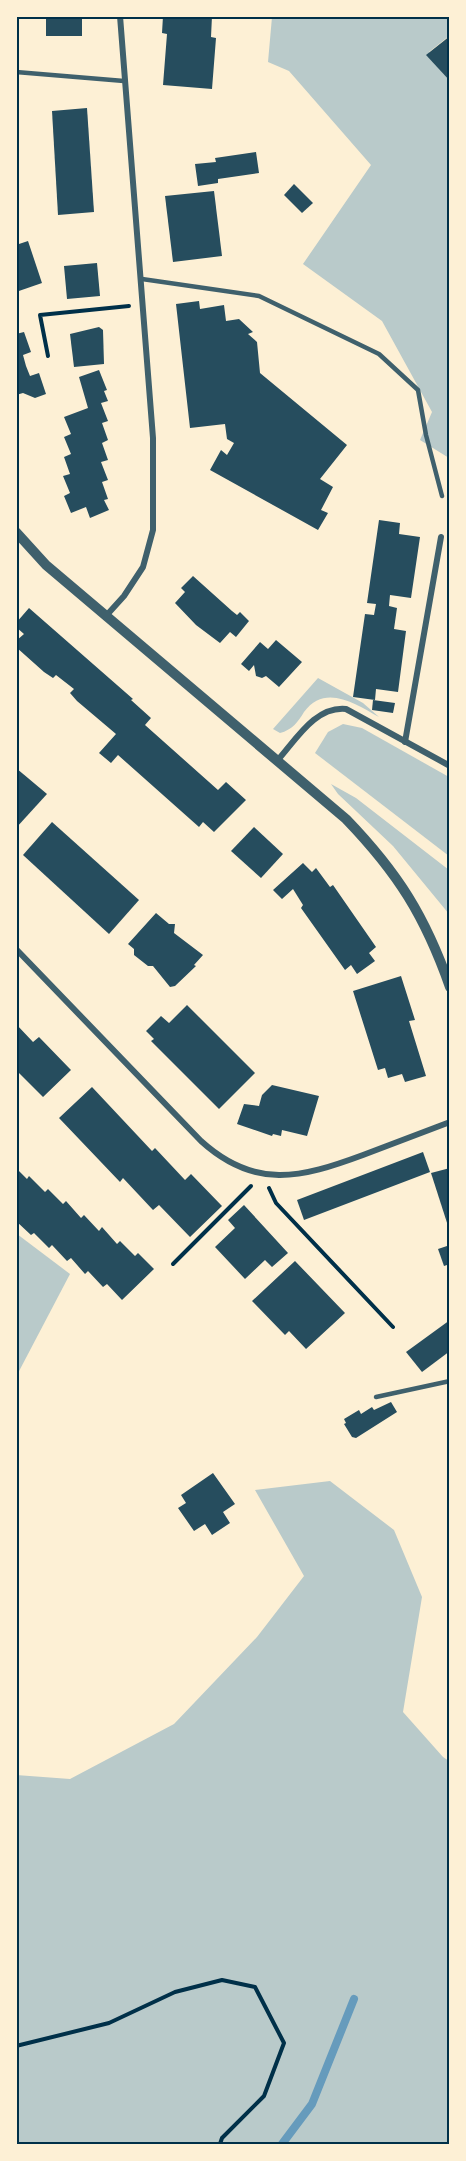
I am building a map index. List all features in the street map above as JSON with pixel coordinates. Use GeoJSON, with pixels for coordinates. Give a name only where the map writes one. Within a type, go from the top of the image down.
{"type":"FeatureCollection","features":[{"type":"Feature","properties":{"kind":"street"},"geometry":{"type":"LineString","coordinates":[[105,618],[124,596],[142,567],[153,530],[153,438],[145,305],[120,16]]}},
{"type":"Feature","properties":{"kind":"street"},"geometry":{"type":"LineString","coordinates":[[16,532],[46,565],[105,618],[346,819],[383,857],[422,917],[450,987]]}},
{"type":"Feature","properties":{"kind":"street"},"geometry":{"type":"LineString","coordinates":[[405,742],[441,537]]}},
{"type":"Feature","properties":{"kind":"street"},"geometry":{"type":"LineString","coordinates":[[277,761],[314,719],[335,708],[346,709],[450,766]]}},
{"type":"Feature","properties":{"kind":"street"},"geometry":{"type":"LineString","coordinates":[[16,949],[209,1149],[239,1167],[263,1174],[297,1176],[318,1172],[450,1122]]}},
{"type":"Feature","properties":{"kind":"lane"},"geometry":{"type":"LineString","coordinates":[[16,72],[124,81]]}},
{"type":"Feature","properties":{"kind":"lane"},"geometry":{"type":"LineString","coordinates":[[142,279],[259,296],[379,354],[418,390],[426,435],[442,496]]}},
{"type":"Feature","properties":{"kind":"lane"},"geometry":{"type":"LineString","coordinates":[[376,1397],[450,1381]]}},
{"type":"Feature","properties":{"kind":"path"},"geometry":{"type":"LineString","coordinates":[[48,356],[40,315],[145,305]]}},
{"type":"Feature","properties":{"kind":"path"},"geometry":{"type":"LineString","coordinates":[[173,1264],[263,1174],[276,1203],[393,1328]]}},
{"type":"Feature","properties":{"kind":"path"},"geometry":{"type":"LineString","coordinates":[[16,2046],[109,2023],[184,1989],[222,1980],[255,1987],[284,2043],[264,2096],[222,2138],[220,2145]]}},
{"type":"Feature","properties":{"kind":"shaded area"},"geometry":{"type":"Polygon","coordinates":[[[272,17],[449,17],[449,36],[429,52],[450,72],[449,458],[420,440],[432,412],[382,321],[303,264],[371,165],[289,71],[268,62],[272,17]]]}},
{"type":"Feature","properties":{"kind":"shaded area"},"geometry":{"type":"Polygon","coordinates":[[[318,678],[363,703],[379,717],[351,702],[331,697],[312,703],[288,730],[280,733],[273,729],[318,678]]]}},
{"type":"Feature","properties":{"kind":"shaded area"},"geometry":{"type":"Polygon","coordinates":[[[343,724],[362,728],[449,777],[449,856],[315,753],[328,732],[343,724]]]}},
{"type":"Feature","properties":{"kind":"shaded area"},"geometry":{"type":"Polygon","coordinates":[[[331,784],[356,798],[449,870],[449,914],[393,846],[338,794],[331,784]]]}},
{"type":"Feature","properties":{"kind":"shaded area"},"geometry":{"type":"Polygon","coordinates":[[[17,1234],[70,1274],[17,1375],[17,1234]]]}},
{"type":"Feature","properties":{"kind":"shaded area"},"geometry":{"type":"Polygon","coordinates":[[[330,1481],[394,1530],[422,1597],[403,1712],[449,1761],[449,2144],[17,2144],[16,1775],[70,1779],[174,1724],[257,1637],[304,1576],[255,1490],[330,1481]]]}},
{"type":"Feature","properties":{"kind":"building"},"geometry":{"type":"Polygon","coordinates":[[[46,16],[82,16],[82,36],[46,36],[46,16]]]}},
{"type":"Feature","properties":{"kind":"building"},"geometry":{"type":"Polygon","coordinates":[[[163,16],[212,16],[211,37],[216,38],[212,89],[163,85],[167,34],[162,33],[163,16]]]}},
{"type":"Feature","properties":{"kind":"building"},"geometry":{"type":"Polygon","coordinates":[[[450,36],[450,81],[426,55],[450,36]]]}},
{"type":"Feature","properties":{"kind":"building"},"geometry":{"type":"Polygon","coordinates":[[[87,108],[94,212],[58,215],[52,111],[87,108]]]}},
{"type":"Feature","properties":{"kind":"building"},"geometry":{"type":"Polygon","coordinates":[[[256,152],[259,173],[218,179],[218,183],[198,186],[195,164],[216,162],[215,158],[256,152]]]}},
{"type":"Feature","properties":{"kind":"building"},"geometry":{"type":"Polygon","coordinates":[[[294,184],[313,203],[302,213],[284,195],[294,184]]]}},
{"type":"Feature","properties":{"kind":"building"},"geometry":{"type":"Polygon","coordinates":[[[214,191],[222,256],[173,262],[165,196],[214,191]]]}},
{"type":"Feature","properties":{"kind":"building"},"geometry":{"type":"Polygon","coordinates":[[[28,241],[42,283],[16,292],[16,245],[28,241]]]}},
{"type":"Feature","properties":{"kind":"building"},"geometry":{"type":"Polygon","coordinates":[[[97,263],[100,296],[67,299],[64,266],[97,263]]]}},
{"type":"Feature","properties":{"kind":"building"},"geometry":{"type":"Polygon","coordinates":[[[199,301],[200,309],[224,305],[226,321],[239,319],[253,332],[248,334],[257,342],[260,373],[347,445],[320,479],[333,487],[321,510],[328,513],[318,530],[210,470],[221,450],[227,455],[234,443],[227,439],[225,424],[190,428],[176,304],[199,301]]]}},
{"type":"Feature","properties":{"kind":"building"},"geometry":{"type":"Polygon","coordinates":[[[99,327],[103,330],[104,364],[74,367],[70,334],[99,327]]]}},
{"type":"Feature","properties":{"kind":"building"},"geometry":{"type":"Polygon","coordinates":[[[24,332],[31,352],[23,355],[26,366],[30,376],[39,373],[46,394],[35,398],[23,393],[16,395],[16,334],[24,332]]]}},
{"type":"Feature","properties":{"kind":"building"},"geometry":{"type":"Polygon","coordinates":[[[99,370],[107,390],[104,391],[108,401],[101,403],[108,421],[102,423],[108,440],[102,443],[108,460],[101,462],[108,480],[102,482],[108,499],[104,500],[109,510],[90,518],[86,507],[71,513],[64,496],[70,493],[63,476],[70,474],[64,457],[71,454],[64,437],[71,434],[64,417],[88,408],[79,377],[99,370]]]}},
{"type":"Feature","properties":{"kind":"building"},"geometry":{"type":"Polygon","coordinates":[[[379,520],[400,523],[399,534],[420,537],[411,598],[390,595],[389,606],[397,608],[394,629],[406,631],[398,692],[376,689],[375,700],[353,697],[365,614],[374,615],[376,604],[367,603],[379,520]]]}},
{"type":"Feature","properties":{"kind":"building"},"geometry":{"type":"Polygon","coordinates":[[[193,576],[232,611],[237,615],[240,612],[249,621],[236,637],[230,632],[220,643],[196,625],[175,603],[185,592],[181,588],[193,576]]]}},
{"type":"Feature","properties":{"kind":"building"},"geometry":{"type":"Polygon","coordinates":[[[29,608],[133,699],[131,700],[151,718],[145,725],[218,790],[226,782],[246,800],[214,832],[203,822],[199,827],[118,755],[111,763],[99,753],[116,734],[77,701],[70,693],[74,689],[56,675],[53,678],[44,672],[16,647],[16,641],[24,634],[16,627],[16,623],[29,608]]]}},
{"type":"Feature","properties":{"kind":"building"},"geometry":{"type":"Polygon","coordinates":[[[276,640],[302,662],[279,687],[266,676],[262,678],[256,676],[254,665],[249,671],[241,664],[260,642],[268,649],[276,640]]]}},
{"type":"Feature","properties":{"kind":"building"},"geometry":{"type":"Polygon","coordinates":[[[373,700],[395,703],[393,713],[372,710],[373,700]]]}},
{"type":"Feature","properties":{"kind":"building"},"geometry":{"type":"Polygon","coordinates":[[[16,768],[47,794],[16,828],[16,768]]]}},
{"type":"Feature","properties":{"kind":"building"},"geometry":{"type":"Polygon","coordinates":[[[52,822],[139,900],[109,934],[23,855],[52,822]]]}},
{"type":"Feature","properties":{"kind":"building"},"geometry":{"type":"Polygon","coordinates":[[[254,827],[283,854],[261,878],[231,851],[254,827]]]}},
{"type":"Feature","properties":{"kind":"building"},"geometry":{"type":"Polygon","coordinates":[[[303,863],[312,872],[316,868],[330,887],[333,885],[376,947],[369,953],[375,961],[357,974],[351,965],[345,970],[301,908],[303,905],[293,889],[282,899],[273,890],[303,863]]]}},
{"type":"Feature","properties":{"kind":"building"},"geometry":{"type":"Polygon","coordinates":[[[156,913],[169,924],[175,924],[174,933],[203,955],[194,965],[196,966],[175,986],[170,987],[153,966],[148,966],[134,955],[134,949],[128,944],[156,913]]]}},
{"type":"Feature","properties":{"kind":"building"},"geometry":{"type":"Polygon","coordinates":[[[401,976],[415,1020],[409,1021],[426,1076],[405,1082],[402,1074],[388,1078],[385,1068],[378,1070],[353,991],[401,976]]]}},
{"type":"Feature","properties":{"kind":"building"},"geometry":{"type":"Polygon","coordinates":[[[187,1005],[255,1073],[219,1109],[151,1041],[154,1039],[146,1031],[161,1016],[169,1023],[187,1005]]]}},
{"type":"Feature","properties":{"kind":"building"},"geometry":{"type":"Polygon","coordinates":[[[16,1024],[33,1042],[39,1037],[71,1070],[43,1097],[16,1070],[16,1024]]]}},
{"type":"Feature","properties":{"kind":"building"},"geometry":{"type":"Polygon","coordinates":[[[272,1085],[319,1096],[307,1136],[282,1130],[281,1136],[273,1134],[272,1136],[237,1124],[244,1104],[259,1106],[262,1095],[272,1085]]]}},
{"type":"Feature","properties":{"kind":"building"},"geometry":{"type":"Polygon","coordinates":[[[92,1087],[152,1151],[155,1148],[185,1180],[191,1174],[222,1206],[190,1237],[159,1205],[153,1210],[123,1178],[120,1182],[59,1118],[92,1087]]]}},
{"type":"Feature","properties":{"kind":"building"},"geometry":{"type":"Polygon","coordinates":[[[423,1152],[430,1172],[304,1220],[297,1200],[423,1152]]]}},
{"type":"Feature","properties":{"kind":"building"},"geometry":{"type":"Polygon","coordinates":[[[16,1168],[27,1179],[29,1176],[45,1192],[48,1189],[63,1204],[66,1201],[81,1218],[84,1215],[99,1231],[102,1227],[117,1244],[120,1241],[135,1256],[138,1253],[154,1269],[122,1300],[107,1284],[103,1287],[88,1271],[85,1274],[71,1258],[67,1261],[52,1245],[49,1248],[34,1233],[31,1235],[16,1221],[16,1168]]]}},
{"type":"Feature","properties":{"kind":"building"},"geometry":{"type":"Polygon","coordinates":[[[450,1168],[450,1229],[449,1229],[431,1173],[450,1168]]]}},
{"type":"Feature","properties":{"kind":"building"},"geometry":{"type":"Polygon","coordinates":[[[244,1205],[288,1253],[272,1267],[265,1260],[245,1279],[215,1247],[235,1228],[228,1220],[244,1205]]]}},
{"type":"Feature","properties":{"kind":"building"},"geometry":{"type":"Polygon","coordinates":[[[450,1245],[450,1264],[444,1266],[438,1249],[450,1245]]]}},
{"type":"Feature","properties":{"kind":"building"},"geometry":{"type":"Polygon","coordinates":[[[295,1261],[345,1313],[306,1349],[289,1331],[285,1335],[252,1301],[295,1261]]]}},
{"type":"Feature","properties":{"kind":"building"},"geometry":{"type":"Polygon","coordinates":[[[450,1320],[450,1351],[422,1372],[406,1352],[450,1320]]]}},
{"type":"Feature","properties":{"kind":"building"},"geometry":{"type":"Polygon","coordinates":[[[391,1402],[397,1412],[356,1438],[352,1437],[344,1424],[346,1423],[344,1419],[359,1410],[361,1414],[372,1407],[374,1410],[391,1402]]]}},
{"type":"Feature","properties":{"kind":"building"},"geometry":{"type":"Polygon","coordinates":[[[213,1473],[235,1504],[223,1512],[230,1523],[212,1535],[205,1524],[194,1531],[178,1508],[186,1503],[181,1495],[213,1473]]]}},
{"type":"Feature","properties":{"kind":"waterway"},"geometry":{"type":"LineString","coordinates":[[282,2144],[312,2104],[354,1999]]}}]}
